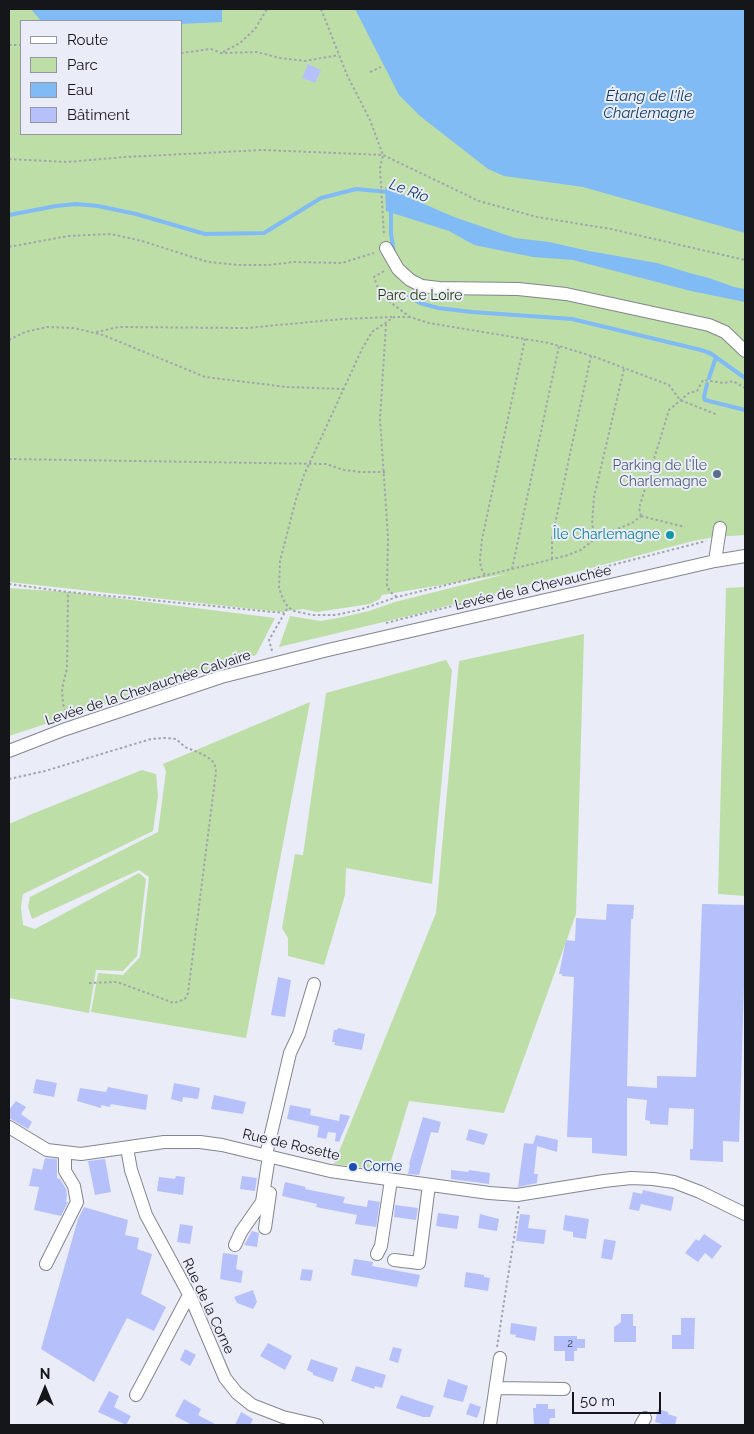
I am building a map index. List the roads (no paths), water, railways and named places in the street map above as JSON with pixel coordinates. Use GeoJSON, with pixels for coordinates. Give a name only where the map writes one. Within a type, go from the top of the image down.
{"type":"FeatureCollection","features":[{"type":"Feature","properties":{"kind":"street"},"geometry":{"type":"LineString","coordinates":[[386,248],[398,269],[410,280],[422,286],[518,289],[566,294],[709,325],[725,332],[745,352]]}},
{"type":"Feature","properties":{"kind":"street"},"geometry":{"type":"LineString","coordinates":[[715,561],[720,528]]}},
{"type":"Feature","properties":{"kind":"street","name":"Levée de la Chevauchée"},"geometry":{"type":"LineString","coordinates":[[328,650],[715,561],[745,556]]}},
{"type":"Feature","properties":{"kind":"street","name":"Levée de la Chevauchée Calvaire"},"geometry":{"type":"LineString","coordinates":[[9,751],[63,730],[212,680],[328,650]]}},
{"type":"Feature","properties":{"kind":"street"},"geometry":{"type":"LineString","coordinates":[[235,1245],[241,1232],[262,1202],[290,1053],[299,1034],[314,984]]}},
{"type":"Feature","properties":{"kind":"street","name":"Rue de Rosette"},"geometry":{"type":"LineString","coordinates":[[9,1127],[47,1150],[81,1154],[164,1142],[200,1142],[222,1145],[330,1170],[489,1193],[520,1195],[604,1181],[631,1178],[652,1179],[674,1182],[744,1209]]}},
{"type":"Feature","properties":{"kind":"street","name":"Rue de la Corne"},"geometry":{"type":"LineString","coordinates":[[127,1148],[131,1170],[146,1215],[189,1295],[225,1378],[237,1393],[252,1405],[284,1418],[317,1425]]}},
{"type":"Feature","properties":{"kind":"street"},"geometry":{"type":"LineString","coordinates":[[46,1264],[77,1202],[74,1186],[65,1171],[65,1152]]}},
{"type":"Feature","properties":{"kind":"street"},"geometry":{"type":"LineString","coordinates":[[265,1228],[270,1157]]}},
{"type":"Feature","properties":{"kind":"street"},"geometry":{"type":"LineString","coordinates":[[377,1254],[381,1246],[391,1180]]}},
{"type":"Feature","properties":{"kind":"street"},"geometry":{"type":"LineString","coordinates":[[394,1260],[419,1263],[429,1185]]}},
{"type":"Feature","properties":{"kind":"street"},"geometry":{"type":"LineString","coordinates":[[136,1394],[189,1295]]}},
{"type":"Feature","properties":{"kind":"street"},"geometry":{"type":"LineString","coordinates":[[490,1425],[500,1358]]}},
{"type":"Feature","properties":{"kind":"street"},"geometry":{"type":"LineString","coordinates":[[496,1388],[564,1389]]}},
{"type":"Feature","properties":{"kind":"water"},"geometry":{"type":"Polygon","coordinates":[[[31,9],[222,9],[222,22],[182,24],[182,20],[40,20],[31,9]]]}},
{"type":"Feature","properties":{"kind":"water","name":"Étang de l'Île Charlemagne"},"geometry":{"type":"Polygon","coordinates":[[[355,9],[745,9],[745,233],[583,187],[504,176],[488,169],[420,116],[399,95],[355,9]]]}},
{"type":"Feature","properties":{"kind":"water"},"geometry":{"type":"Polygon","coordinates":[[[385,187],[454,217],[515,238],[549,242],[657,263],[745,289],[745,302],[691,291],[573,260],[533,257],[474,245],[449,231],[386,211],[385,187]]]}},
{"type":"Feature","properties":{"kind":"waterway","name":"Le Rio"},"geometry":{"type":"LineString","coordinates":[[9,215],[76,204],[98,206],[136,214],[205,234],[264,233],[321,198],[356,189],[388,192]]}},
{"type":"Feature","properties":{"kind":"waterway"},"geometry":{"type":"LineString","coordinates":[[391,210],[391,234],[394,253]]}},
{"type":"Feature","properties":{"kind":"waterway"},"geometry":{"type":"LineString","coordinates":[[409,296],[420,303],[438,308],[572,319],[701,350],[710,353],[745,378]]}},
{"type":"Feature","properties":{"kind":"waterway"},"geometry":{"type":"LineString","coordinates":[[709,378],[716,357]]}},
{"type":"Feature","properties":{"kind":"waterway"},"geometry":{"type":"LineString","coordinates":[[707,384],[705,400],[745,410]]}},
{"type":"Feature","properties":{"kind":"place","name":"Parking de l'Île Charlemagne"},"geometry":{"type":"Point","coordinates":[717,474]}},
{"type":"Feature","properties":{"kind":"place","name":"Île Charlemagne"},"geometry":{"type":"Point","coordinates":[670,535]}},
{"type":"Feature","properties":{"kind":"place","name":"Corne"},"geometry":{"type":"Point","coordinates":[353,1167]}},
{"type":"Feature","properties":{"kind":"park label","name":"Parc de Loire"},"geometry":{"type":"Point","coordinates":[420,296]}}]}
